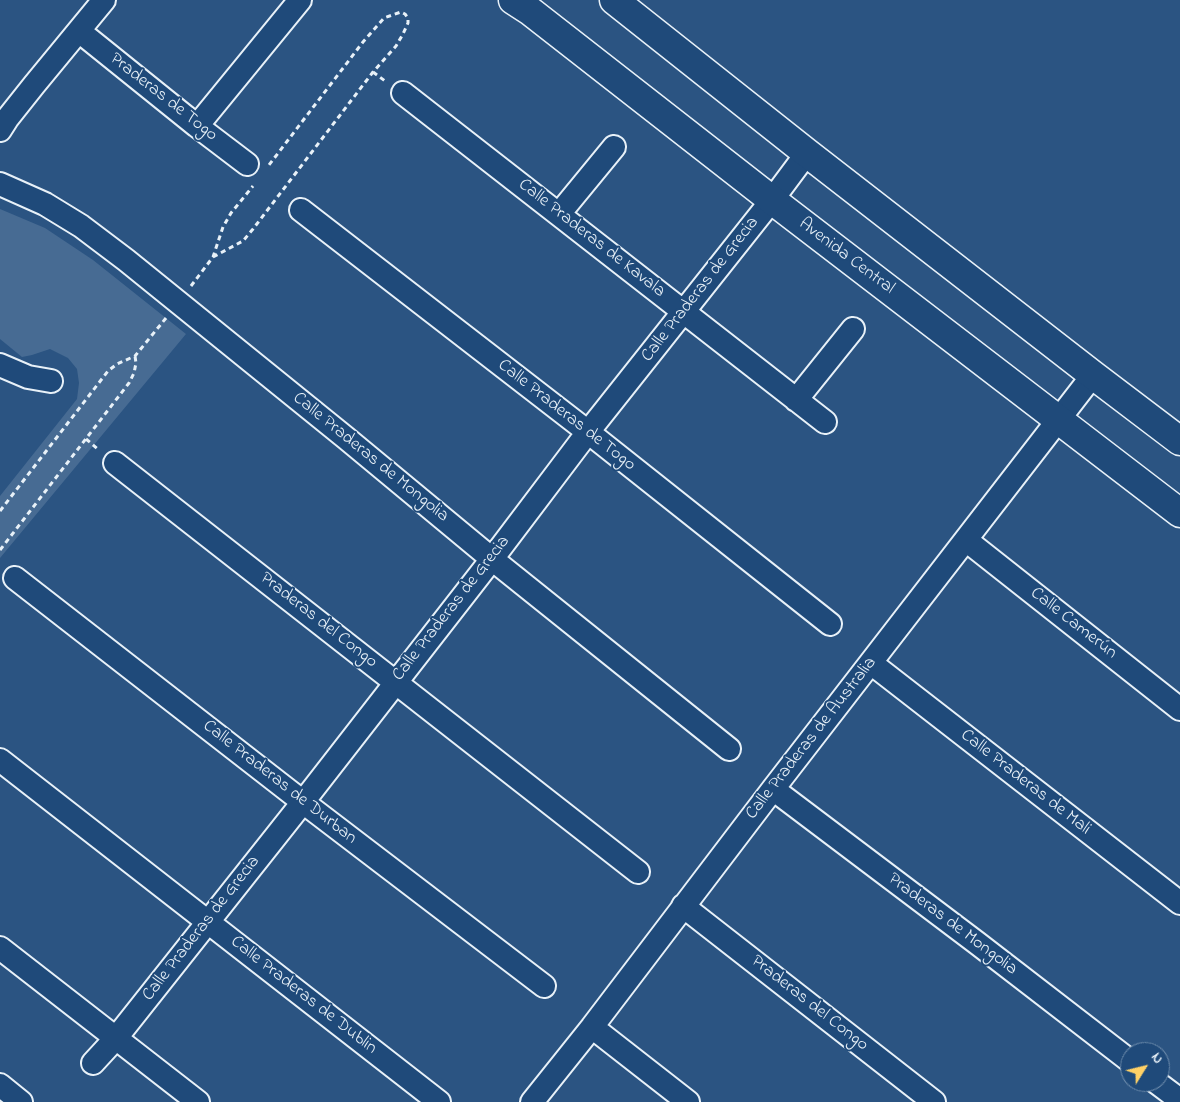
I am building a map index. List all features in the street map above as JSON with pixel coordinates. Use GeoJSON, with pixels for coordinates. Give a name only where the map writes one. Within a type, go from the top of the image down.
{"type":"FeatureCollection","features":[{"type":"Feature","properties":{"kind":"main road","name":"Avenida Central"},"geometry":{"type":"LineString","coordinates":[[513,0],[530,11],[772,200],[1180,513]]}},
{"type":"Feature","properties":{"kind":"main road"},"geometry":{"type":"LineString","coordinates":[[614,0],[1180,441]]}},
{"type":"Feature","properties":{"kind":"street"},"geometry":{"type":"LineString","coordinates":[[0,130],[104,0]]}},
{"type":"Feature","properties":{"kind":"street"},"geometry":{"type":"LineString","coordinates":[[197,126],[300,0]]}},
{"type":"Feature","properties":{"kind":"street","name":"Praderas de Togo"},"geometry":{"type":"LineString","coordinates":[[79,31],[256,172]]}},
{"type":"Feature","properties":{"kind":"street","name":"Calle Praderas de Kavala"},"geometry":{"type":"LineString","coordinates":[[403,93],[825,422]]}},
{"type":"Feature","properties":{"kind":"street","name":"Calle Praderas de Kavala"},"geometry":{"type":"LineString","coordinates":[[559,214],[614,147]]}},
{"type":"Feature","properties":{"kind":"street","name":"Calle Praderas de Grecia"},"geometry":{"type":"LineString","coordinates":[[93,1063],[116,1038],[303,802],[588,432],[772,200],[807,152]]}},
{"type":"Feature","properties":{"kind":"street","name":"Calle Praderas de Mongolia"},"geometry":{"type":"LineString","coordinates":[[0,184],[45,204],[81,226],[126,260],[730,749]]}},
{"type":"Feature","properties":{"kind":"street","name":"Calle Praderas de Togo"},"geometry":{"type":"LineString","coordinates":[[301,210],[588,432],[830,624]]}},
{"type":"Feature","properties":{"kind":"street"},"geometry":{"type":"LineString","coordinates":[[796,400],[853,329]]}},
{"type":"Feature","properties":{"kind":"street"},"geometry":{"type":"LineString","coordinates":[[0,365],[28,377],[51,381]]}},
{"type":"Feature","properties":{"kind":"street","name":"Calle Praderas de Australia"},"geometry":{"type":"LineString","coordinates":[[532,1102],[592,1027],[1093,375]]}},
{"type":"Feature","properties":{"kind":"street","name":"Praderas del Congo"},"geometry":{"type":"LineString","coordinates":[[115,463],[638,872]]}},
{"type":"Feature","properties":{"kind":"street","name":"Calle Camerún"},"geometry":{"type":"LineString","coordinates":[[966,540],[1180,709]]}},
{"type":"Feature","properties":{"kind":"street","name":"Calle Praderas de Durban"},"geometry":{"type":"LineString","coordinates":[[15,578],[544,986]]}},
{"type":"Feature","properties":{"kind":"street","name":"Calle Praderas de Mali"},"geometry":{"type":"LineString","coordinates":[[871,663],[1180,904]]}},
{"type":"Feature","properties":{"kind":"street","name":"Calle Praderas de Dublin"},"geometry":{"type":"LineString","coordinates":[[0,760],[439,1102]]}},
{"type":"Feature","properties":{"kind":"street","name":"Praderas de Mongolia"},"geometry":{"type":"LineString","coordinates":[[773,789],[977,943],[1120,1054]]}},
{"type":"Feature","properties":{"kind":"street","name":"Praderas del Congo"},"geometry":{"type":"LineString","coordinates":[[684,906],[934,1102]]}},
{"type":"Feature","properties":{"kind":"street"},"geometry":{"type":"LineString","coordinates":[[0,948],[198,1102]]}},
{"type":"Feature","properties":{"kind":"street"},"geometry":{"type":"LineString","coordinates":[[592,1027],[688,1102]]}},
{"type":"Feature","properties":{"kind":"street"},"geometry":{"type":"LineString","coordinates":[[0,1085],[21,1102]]}},
{"type":"Feature","properties":{"kind":"street"},"geometry":{"type":"LineString","coordinates":[[1169,1092],[1180,1100]]}},
{"type":"Feature","properties":{"kind":"path"},"geometry":{"type":"LineString","coordinates":[[401,12],[405,14],[408,18],[408,23],[396,46],[373,72],[253,229],[243,241],[213,257],[223,227],[256,172],[384,18],[401,12]]}},
{"type":"Feature","properties":{"kind":"path"},"geometry":{"type":"LineString","coordinates":[[0,511],[108,371],[117,364],[135,356],[134,373],[129,383],[0,550]]}},
{"type":"Feature","properties":{"kind":"shaded area"},"geometry":{"type":"Polygon","coordinates":[[[0,209],[45,228],[93,260],[186,334],[0,558],[0,496],[77,399],[79,383],[77,369],[68,358],[50,349],[22,357],[0,339],[0,209]]]}}]}
